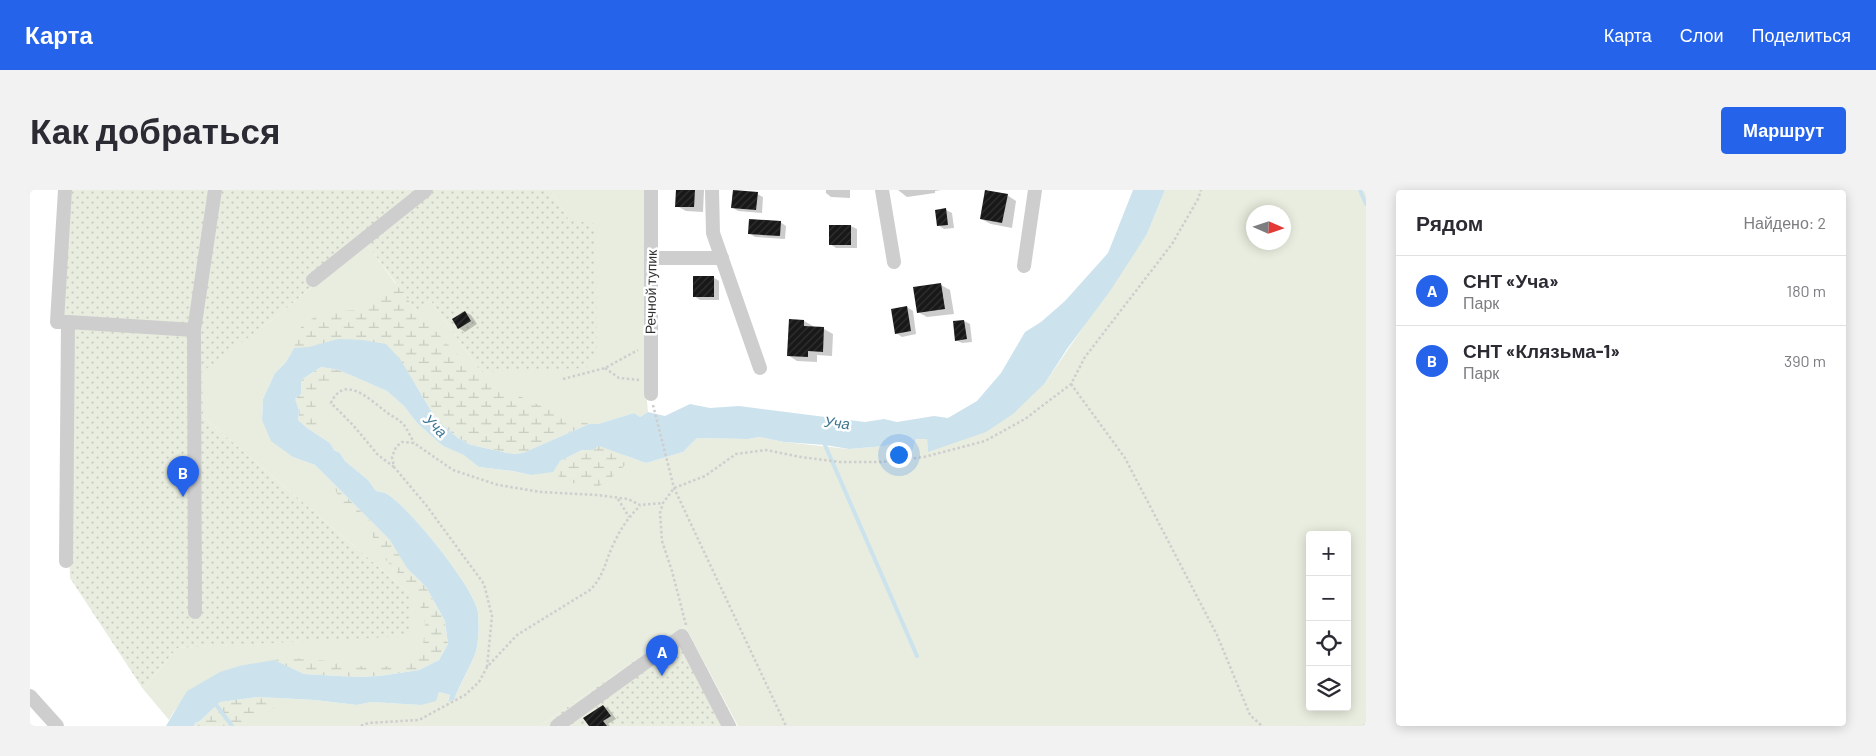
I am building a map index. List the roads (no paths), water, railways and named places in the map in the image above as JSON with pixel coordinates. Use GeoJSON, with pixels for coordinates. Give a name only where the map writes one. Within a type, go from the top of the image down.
{"type":"FeatureCollection","features":[{"type":"Feature","properties":{"kind":"street"},"geometry":{"type":"LineString","coordinates":[[65,190],[57,322],[194,330]]}},
{"type":"Feature","properties":{"kind":"street"},"geometry":{"type":"LineString","coordinates":[[195,612],[194,330],[215,190]]}},
{"type":"Feature","properties":{"kind":"street"},"geometry":{"type":"LineString","coordinates":[[313,280],[426,190]]}},
{"type":"Feature","properties":{"kind":"street","name":"Речной тупик"},"geometry":{"type":"LineString","coordinates":[[650,388],[652,190]]}},
{"type":"Feature","properties":{"kind":"street"},"geometry":{"type":"LineString","coordinates":[[712,190],[713,233],[760,368]]}},
{"type":"Feature","properties":{"kind":"street"},"geometry":{"type":"LineString","coordinates":[[882,190],[894,262]]}},
{"type":"Feature","properties":{"kind":"street"},"geometry":{"type":"LineString","coordinates":[[1024,266],[1035,190]]}},
{"type":"Feature","properties":{"kind":"street"},"geometry":{"type":"LineString","coordinates":[[652,258],[722,258]]}},
{"type":"Feature","properties":{"kind":"street"},"geometry":{"type":"LineString","coordinates":[[66,561],[68,322]]}},
{"type":"Feature","properties":{"kind":"street"},"geometry":{"type":"LineString","coordinates":[[557,726],[682,636],[729,726]]}},
{"type":"Feature","properties":{"kind":"street"},"geometry":{"type":"LineString","coordinates":[[30,696],[57,726]]}},
{"type":"Feature","properties":{"kind":"water","name":"Уча"},"geometry":{"type":"Polygon","coordinates":[[[1133,190],[1165,190],[1147,234],[1110,291],[1067,349],[1045,383],[1013,414],[986,432],[928,452],[927,439],[916,439],[912,452],[896,442],[885,446],[849,449],[784,442],[759,437],[748,439],[697,438],[683,452],[646,463],[599,446],[592,450],[582,450],[560,461],[553,472],[531,475],[479,467],[464,455],[443,446],[417,423],[404,406],[387,391],[339,370],[321,367],[301,380],[301,394],[295,399],[299,410],[298,420],[330,443],[334,450],[340,453],[345,461],[368,480],[376,491],[386,493],[410,514],[453,567],[474,600],[478,612],[478,639],[473,660],[454,700],[448,701],[450,695],[439,692],[436,701],[421,705],[371,702],[357,705],[315,700],[258,697],[220,702],[200,721],[195,723],[194,726],[166,726],[187,691],[220,672],[239,666],[274,660],[304,674],[357,677],[380,676],[419,670],[439,660],[448,644],[445,621],[426,587],[407,568],[390,540],[315,465],[293,457],[271,441],[262,420],[263,399],[275,373],[286,362],[294,348],[309,347],[338,339],[363,340],[386,344],[400,359],[436,419],[458,438],[471,445],[512,454],[523,453],[589,424],[598,424],[634,413],[640,417],[648,412],[665,416],[690,404],[710,408],[739,406],[865,422],[884,419],[897,422],[934,416],[948,418],[977,401],[1001,373],[1025,332],[1041,322],[1065,301],[1108,253],[1133,190]]]}},
{"type":"Feature","properties":{"kind":"waterway"},"geometry":{"type":"LineString","coordinates":[[1360,190],[1366,204]]}},
{"type":"Feature","properties":{"kind":"waterway"},"geometry":{"type":"LineString","coordinates":[[825,445],[917,656]]}},
{"type":"Feature","properties":{"kind":"waterway"},"geometry":{"type":"LineString","coordinates":[[214,702],[232,726]]}},
{"type":"Feature","properties":{"kind":"place","name":"СНТ «Клязьма-1»"},"geometry":{"type":"Point","coordinates":[183,497]}},
{"type":"Feature","properties":{"kind":"place","name":"СНТ «Уча»"},"geometry":{"type":"Point","coordinates":[662,676]}}]}
